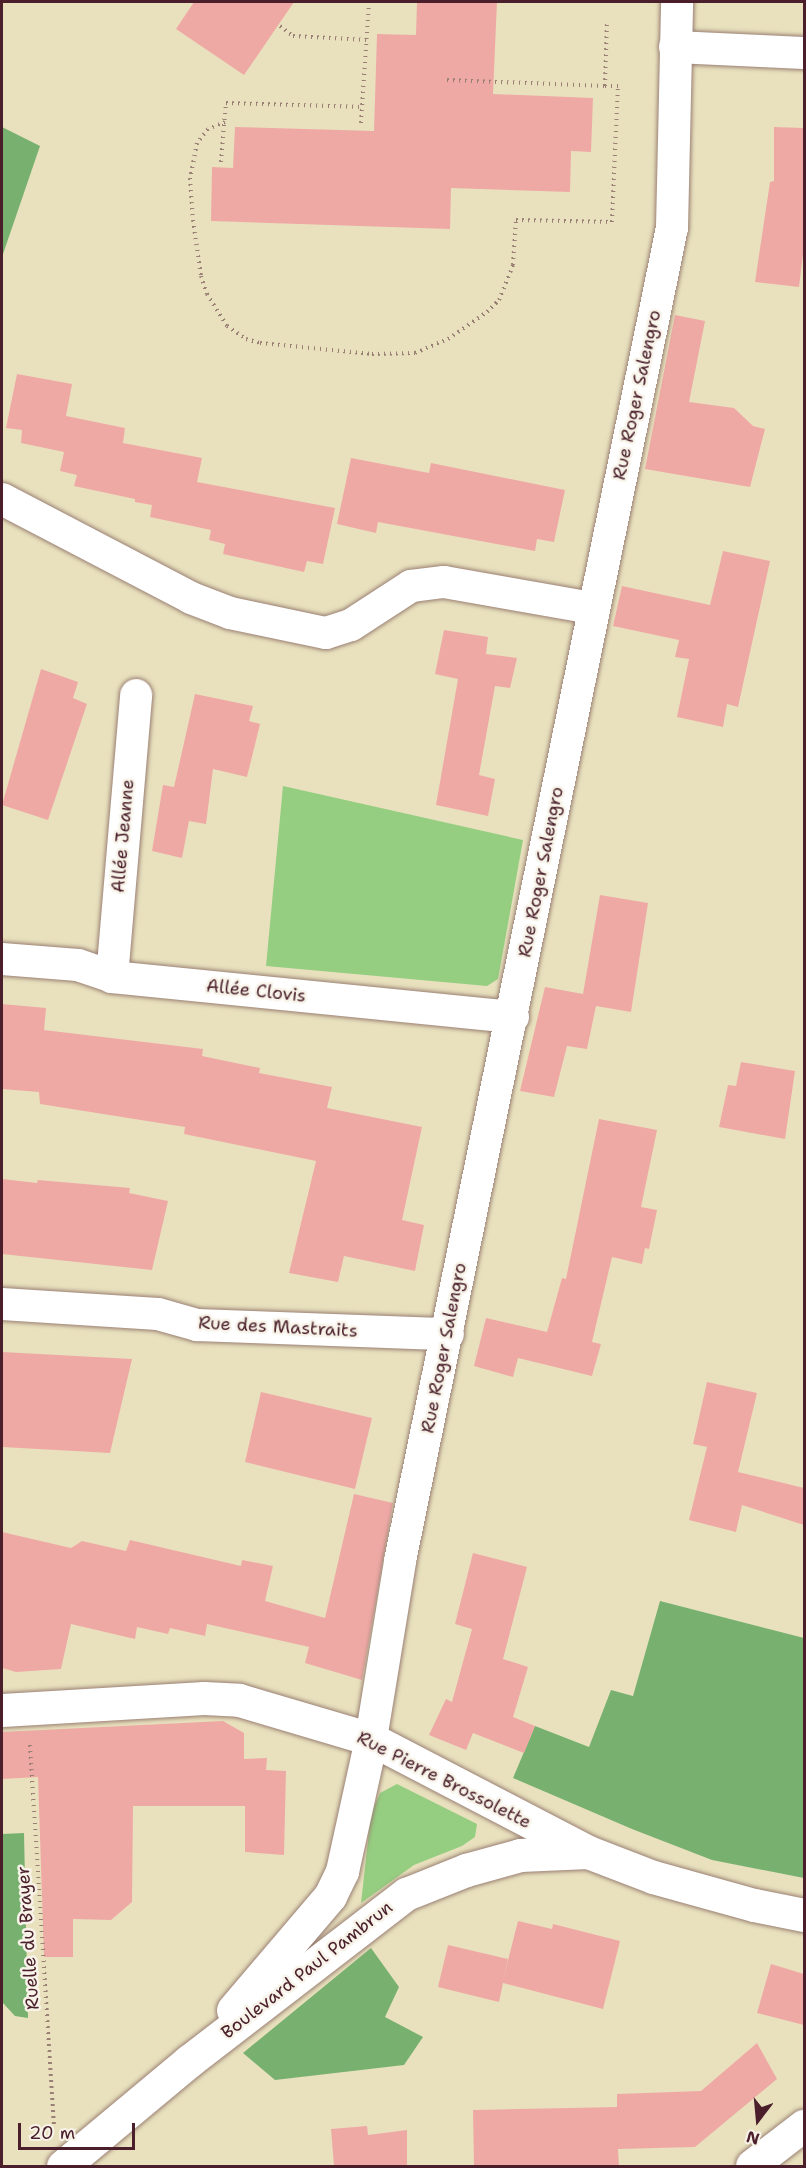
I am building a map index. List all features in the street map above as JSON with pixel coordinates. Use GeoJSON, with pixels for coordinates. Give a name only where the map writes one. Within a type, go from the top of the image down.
{"type":"FeatureCollection","features":[{"type":"Feature","properties":{"kind":"main road","name":"Rue Pierre Brossolette"},"geometry":{"type":"LineString","coordinates":[[14,1709],[204,1698],[238,1700],[371,1739],[588,1852],[653,1877],[754,1905],[804,1915]]}},
{"type":"Feature","properties":{"kind":"main road"},"geometry":{"type":"LineString","coordinates":[[189,2061],[330,1896],[342,1871],[371,1739]]}},
{"type":"Feature","properties":{"kind":"main road","name":"Boulevard Paul Pambrun"},"geometry":{"type":"LineString","coordinates":[[63,2166],[189,2061],[406,1894],[466,1869],[520,1855],[588,1852]]}},
{"type":"Feature","properties":{"kind":"street","name":"Rue Roger Salengro"},"geometry":{"type":"LineString","coordinates":[[371,1739],[400,1561],[513,1017],[592,608],[672,228],[677,2]]}},
{"type":"Feature","properties":{"kind":"street"},"geometry":{"type":"LineString","coordinates":[[675,47],[804,52]]}},
{"type":"Feature","properties":{"kind":"street"},"geometry":{"type":"LineString","coordinates":[[2,499],[191,598],[231,613],[326,633],[351,625],[411,586],[444,582],[592,608]]}},
{"type":"Feature","properties":{"kind":"street","name":"Allée Jeanne"},"geometry":{"type":"LineString","coordinates":[[112,977],[136,695]]}},
{"type":"Feature","properties":{"kind":"street","name":"Allée Clovis"},"geometry":{"type":"LineString","coordinates":[[2,959],[78,965],[112,977],[513,1017]]}},
{"type":"Feature","properties":{"kind":"street","name":"Rue des Mastraits"},"geometry":{"type":"LineString","coordinates":[[2,1304],[158,1314],[197,1325],[447,1334]]}},
{"type":"Feature","properties":{"kind":"street"},"geometry":{"type":"LineString","coordinates":[[752,2166],[804,2126]]}},
{"type":"Feature","properties":{"kind":"path"},"geometry":{"type":"LineString","coordinates":[[361,123],[369,2]]}},
{"type":"Feature","properties":{"kind":"path"},"geometry":{"type":"LineString","coordinates":[[605,86],[607,22]]}},
{"type":"Feature","properties":{"kind":"path"},"geometry":{"type":"LineString","coordinates":[[280,26],[293,36],[367,40]]}},
{"type":"Feature","properties":{"kind":"path"},"geometry":{"type":"LineString","coordinates":[[225,122],[208,129],[197,143],[190,178],[191,210],[201,276],[207,294],[227,326],[246,339],[260,343],[372,354],[415,352],[448,339],[487,312],[500,300],[513,265],[516,220],[612,222],[618,86],[447,80]]}},
{"type":"Feature","properties":{"kind":"path"},"geometry":{"type":"LineString","coordinates":[[221,162],[226,104],[362,107]]}},
{"type":"Feature","properties":{"kind":"path","name":"Ruelle du Brayer"},"geometry":{"type":"LineString","coordinates":[[14,1709],[54,2131]]}},
{"type":"Feature","properties":{"kind":"green space"},"geometry":{"type":"Polygon","coordinates":[[[2,127],[40,146],[2,257],[2,127]]]}},
{"type":"Feature","properties":{"kind":"green space"},"geometry":{"type":"Polygon","coordinates":[[[283,786],[523,840],[498,979],[487,986],[266,966],[283,786]]]}},
{"type":"Feature","properties":{"kind":"green space"},"geometry":{"type":"Polygon","coordinates":[[[660,1601],[804,1638],[804,1878],[712,1860],[632,1829],[513,1778],[535,1726],[589,1747],[611,1690],[633,1696],[660,1601]]]}},
{"type":"Feature","properties":{"kind":"green space"},"geometry":{"type":"Polygon","coordinates":[[[397,1784],[477,1824],[475,1837],[462,1846],[414,1865],[361,1903],[371,1814],[380,1793],[397,1784]]]}},
{"type":"Feature","properties":{"kind":"green space"},"geometry":{"type":"Polygon","coordinates":[[[24,1833],[28,2018],[15,2016],[2,2002],[2,1834],[24,1833]]]}},
{"type":"Feature","properties":{"kind":"green space"},"geometry":{"type":"Polygon","coordinates":[[[371,1948],[399,1987],[385,2017],[423,2037],[404,2065],[275,2080],[243,2053],[371,1948]]]}},
{"type":"Feature","properties":{"kind":"building"},"geometry":{"type":"Polygon","coordinates":[[[194,2],[294,2],[244,75],[176,29],[194,2]]]}},
{"type":"Feature","properties":{"kind":"building"},"geometry":{"type":"Polygon","coordinates":[[[417,2],[497,2],[493,94],[593,98],[591,152],[571,151],[570,192],[451,188],[450,229],[211,221],[212,167],[233,168],[235,127],[374,131],[377,34],[416,35],[417,2]]]}},
{"type":"Feature","properties":{"kind":"building"},"geometry":{"type":"Polygon","coordinates":[[[774,127],[804,128],[804,246],[799,287],[755,282],[770,182],[774,181],[774,127]]]}},
{"type":"Feature","properties":{"kind":"building"},"geometry":{"type":"Polygon","coordinates":[[[675,315],[705,321],[689,402],[734,408],[753,426],[765,429],[750,487],[645,469],[675,315]]]}},
{"type":"Feature","properties":{"kind":"building"},"geometry":{"type":"Polygon","coordinates":[[[17,374],[72,384],[66,416],[125,428],[123,443],[202,458],[197,482],[335,508],[323,564],[307,561],[304,572],[223,554],[225,544],[209,540],[211,530],[150,517],[152,505],[135,502],[135,499],[74,486],[77,475],[60,471],[64,452],[21,443],[22,430],[6,428],[17,374]]]}},
{"type":"Feature","properties":{"kind":"building"},"geometry":{"type":"Polygon","coordinates":[[[351,458],[429,473],[431,463],[565,490],[554,542],[537,539],[535,551],[378,522],[376,533],[337,524],[351,458]]]}},
{"type":"Feature","properties":{"kind":"building"},"geometry":{"type":"Polygon","coordinates":[[[723,551],[770,561],[738,707],[727,704],[723,727],[677,717],[689,659],[675,657],[679,640],[613,626],[622,586],[710,605],[723,551]]]}},
{"type":"Feature","properties":{"kind":"building"},"geometry":{"type":"Polygon","coordinates":[[[444,630],[488,637],[486,654],[517,658],[510,688],[495,686],[479,775],[495,779],[488,816],[436,805],[458,679],[435,674],[444,630]]]}},
{"type":"Feature","properties":{"kind":"building"},"geometry":{"type":"Polygon","coordinates":[[[41,669],[78,682],[73,698],[87,704],[48,820],[2,805],[41,669]]]}},
{"type":"Feature","properties":{"kind":"building"},"geometry":{"type":"Polygon","coordinates":[[[195,694],[253,706],[249,721],[260,724],[247,777],[213,769],[206,824],[189,821],[182,858],[152,851],[163,785],[174,787],[195,694]]]}},
{"type":"Feature","properties":{"kind":"building"},"geometry":{"type":"Polygon","coordinates":[[[600,895],[648,903],[631,1012],[596,1006],[587,1049],[567,1046],[554,1097],[520,1091],[545,987],[583,994],[600,895]]]}},
{"type":"Feature","properties":{"kind":"building"},"geometry":{"type":"Polygon","coordinates":[[[2,1004],[46,1008],[44,1030],[203,1049],[202,1056],[260,1068],[259,1073],[332,1087],[327,1108],[422,1127],[402,1220],[424,1225],[415,1271],[344,1256],[338,1282],[289,1273],[316,1161],[184,1134],[185,1127],[40,1104],[39,1092],[2,1089],[2,1004]]]}},
{"type":"Feature","properties":{"kind":"building"},"geometry":{"type":"Polygon","coordinates":[[[741,1062],[795,1071],[785,1139],[719,1127],[728,1085],[736,1086],[741,1062]]]}},
{"type":"Feature","properties":{"kind":"building"},"geometry":{"type":"Polygon","coordinates":[[[599,1119],[657,1130],[641,1207],[657,1210],[649,1249],[645,1248],[642,1264],[612,1257],[592,1342],[601,1344],[592,1376],[518,1358],[513,1377],[474,1366],[486,1318],[547,1332],[562,1278],[566,1279],[599,1119]]]}},
{"type":"Feature","properties":{"kind":"building"},"geometry":{"type":"Polygon","coordinates":[[[2,1179],[130,1188],[129,1193],[168,1201],[152,1270],[2,1254],[2,1179]]]}},
{"type":"Feature","properties":{"kind":"building"},"geometry":{"type":"Polygon","coordinates":[[[2,1352],[132,1359],[110,1453],[2,1447],[2,1352]]]}},
{"type":"Feature","properties":{"kind":"building"},"geometry":{"type":"Polygon","coordinates":[[[707,1382],[757,1393],[738,1472],[804,1488],[804,1525],[742,1505],[736,1532],[689,1520],[707,1447],[693,1444],[707,1382]]]}},
{"type":"Feature","properties":{"kind":"building"},"geometry":{"type":"Polygon","coordinates":[[[261,1392],[372,1418],[355,1489],[245,1462],[261,1392]]]}},
{"type":"Feature","properties":{"kind":"building"},"geometry":{"type":"Polygon","coordinates":[[[354,1494],[393,1503],[362,1680],[305,1663],[309,1647],[207,1624],[205,1636],[170,1628],[168,1634],[137,1627],[135,1639],[71,1624],[61,1669],[16,1672],[2,1668],[2,1532],[71,1548],[82,1541],[126,1551],[130,1540],[241,1566],[242,1560],[273,1566],[265,1601],[325,1618],[354,1494]]]}},
{"type":"Feature","properties":{"kind":"building"},"geometry":{"type":"Polygon","coordinates":[[[473,1553],[527,1567],[503,1659],[528,1667],[513,1717],[535,1726],[524,1753],[473,1733],[466,1750],[429,1735],[446,1699],[452,1702],[472,1629],[455,1624],[473,1553]]]}},
{"type":"Feature","properties":{"kind":"building"},"geometry":{"type":"Polygon","coordinates":[[[223,1721],[244,1733],[244,1759],[267,1758],[266,1770],[286,1771],[284,1855],[245,1852],[245,1806],[133,1806],[132,1902],[111,1920],[73,1919],[73,1957],[44,1957],[38,1777],[2,1779],[2,1732],[223,1721]]]}},
{"type":"Feature","properties":{"kind":"building"},"geometry":{"type":"Polygon","coordinates":[[[518,1921],[552,1929],[553,1924],[620,1941],[603,2009],[503,1983],[499,2002],[438,1987],[448,1945],[508,1959],[503,1980],[518,1921]]]}},
{"type":"Feature","properties":{"kind":"building"},"geometry":{"type":"Polygon","coordinates":[[[771,1964],[804,1974],[804,2025],[757,2013],[771,1964]]]}},
{"type":"Feature","properties":{"kind":"building"},"geometry":{"type":"Polygon","coordinates":[[[757,2043],[777,2079],[695,2147],[618,2149],[619,2166],[474,2166],[473,2110],[617,2107],[617,2094],[701,2091],[757,2043]]]}},
{"type":"Feature","properties":{"kind":"building"},"geometry":{"type":"Polygon","coordinates":[[[367,2126],[368,2135],[407,2130],[407,2166],[334,2166],[331,2129],[367,2126]]]}}]}
